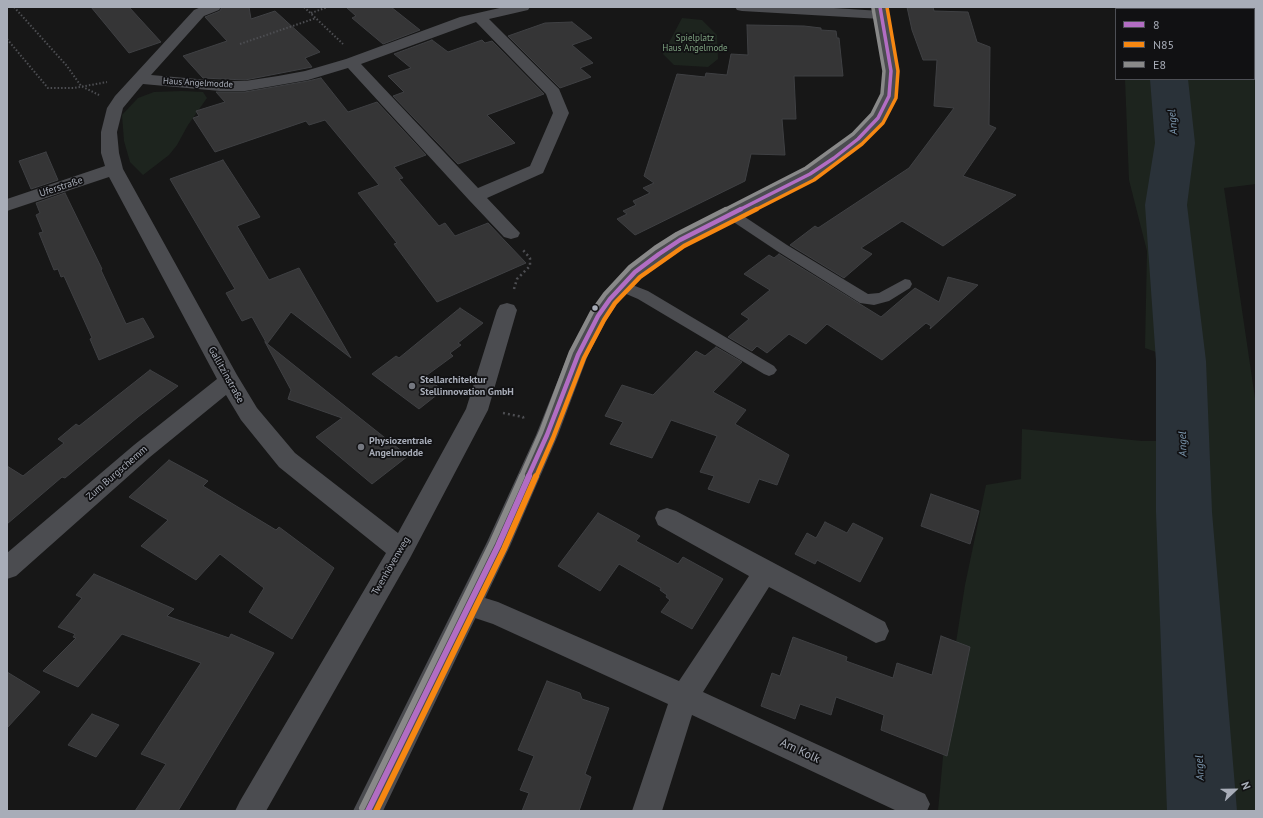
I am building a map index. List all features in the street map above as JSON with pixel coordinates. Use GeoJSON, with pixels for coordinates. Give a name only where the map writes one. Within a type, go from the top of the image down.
{"type":"FeatureCollection","features":[{"type":"Feature","properties":{"kind":"street"},"geometry":{"type":"LineString","coordinates":[[112,161],[109,132],[116,108],[121,99],[199,13],[214,7]]}},
{"type":"Feature","properties":{"kind":"street","name":"Haus Angelmodde"},"geometry":{"type":"LineString","coordinates":[[139,79],[194,85],[246,86],[308,75],[355,61],[467,15],[523,7]]}},
{"type":"Feature","properties":{"kind":"street"},"geometry":{"type":"LineString","coordinates":[[368,811],[498,546],[547,435],[578,355],[598,316],[610,299],[635,272],[680,240],[810,174],[834,158],[858,139],[878,118],[889,96],[891,72],[880,11],[742,7]]}},
{"type":"Feature","properties":{"kind":"street"},"geometry":{"type":"LineString","coordinates":[[467,15],[553,92],[560,113],[537,169],[475,196]]}},
{"type":"Feature","properties":{"kind":"street"},"geometry":{"type":"LineString","coordinates":[[355,61],[475,196],[511,233]]}},
{"type":"Feature","properties":{"kind":"street","name":"Uferstraße"},"geometry":{"type":"LineString","coordinates":[[7,205],[112,161]]}},
{"type":"Feature","properties":{"kind":"street","name":"Gallitzinstraße"},"geometry":{"type":"LineString","coordinates":[[112,161],[229,381],[249,414],[287,460],[401,550]]}},
{"type":"Feature","properties":{"kind":"street","name":"Twenhövenweg"},"geometry":{"type":"LineString","coordinates":[[250,811],[401,550],[477,410],[507,310]]}},
{"type":"Feature","properties":{"kind":"street","name":"Zum Burgschemm"},"geometry":{"type":"LineString","coordinates":[[7,568],[142,451],[229,381]]}},
{"type":"Feature","properties":{"kind":"street"},"geometry":{"type":"LineString","coordinates":[[667,518],[876,631]]}},
{"type":"Feature","properties":{"kind":"street"},"geometry":{"type":"LineString","coordinates":[[647,811],[684,697],[765,572]]}},
{"type":"Feature","properties":{"kind":"street","name":"Am Kolk"},"geometry":{"type":"LineString","coordinates":[[469,606],[498,614],[684,697],[915,804]]}},
{"type":"Feature","properties":{"kind":"lane"},"geometry":{"type":"LineString","coordinates":[[731,214],[771,241],[865,298],[874,300],[884,298],[906,284]]}},
{"type":"Feature","properties":{"kind":"lane"},"geometry":{"type":"LineString","coordinates":[[622,286],[643,295],[769,370]]}},
{"type":"Feature","properties":{"kind":"path"},"geometry":{"type":"LineString","coordinates":[[7,39],[48,88],[81,86],[68,66],[13,7]]}},
{"type":"Feature","properties":{"kind":"path"},"geometry":{"type":"LineString","coordinates":[[304,7],[355,61]]}},
{"type":"Feature","properties":{"kind":"path"},"geometry":{"type":"LineString","coordinates":[[311,13],[328,7]]}},
{"type":"Feature","properties":{"kind":"path"},"geometry":{"type":"LineString","coordinates":[[240,44],[316,18]]}},
{"type":"Feature","properties":{"kind":"path"},"geometry":{"type":"LineString","coordinates":[[507,310],[517,279],[530,266],[530,258],[511,233]]}},
{"type":"Feature","properties":{"kind":"path"},"geometry":{"type":"LineString","coordinates":[[477,410],[523,417],[527,430],[547,435]]}},
{"type":"Feature","properties":{"kind":"green space"},"geometry":{"type":"Polygon","coordinates":[[[1256,7],[1256,184],[1224,188],[1256,405],[1256,811],[938,811],[950,681],[965,585],[986,485],[1021,479],[1022,429],[1142,441],[1173,441],[1183,444],[1181,361],[1145,348],[1147,251],[1129,180],[1125,80],[1255,80],[1255,8],[1143,8],[1256,7]]]}},
{"type":"Feature","properties":{"kind":"green space","name":"Spielplatz Haus Angelmode"},"geometry":{"type":"Polygon","coordinates":[[[682,18],[702,20],[717,35],[718,59],[708,67],[674,65],[663,54],[682,18]]]}},
{"type":"Feature","properties":{"kind":"green space"},"geometry":{"type":"Polygon","coordinates":[[[154,92],[203,92],[207,98],[169,155],[143,175],[130,162],[124,141],[122,115],[138,98],[154,92]]]}},
{"type":"Feature","properties":{"kind":"building"},"geometry":{"type":"Polygon","coordinates":[[[91,7],[129,7],[161,42],[129,53],[91,7]]]}},
{"type":"Feature","properties":{"kind":"building"},"geometry":{"type":"Polygon","coordinates":[[[222,7],[249,7],[251,19],[275,11],[320,52],[305,58],[312,67],[245,80],[203,78],[183,56],[227,41],[205,17],[220,11],[222,7]]]}},
{"type":"Feature","properties":{"kind":"building"},"geometry":{"type":"Polygon","coordinates":[[[346,7],[391,7],[420,30],[383,44],[352,18],[356,16],[346,7]]]}},
{"type":"Feature","properties":{"kind":"building"},"geometry":{"type":"Polygon","coordinates":[[[907,7],[933,7],[934,11],[968,12],[977,42],[990,47],[989,125],[996,128],[963,176],[1016,195],[943,246],[902,221],[861,248],[872,254],[844,278],[790,245],[815,226],[818,228],[909,168],[954,108],[934,106],[937,60],[923,60],[912,30],[907,7]]]}},
{"type":"Feature","properties":{"kind":"building"},"geometry":{"type":"Polygon","coordinates":[[[572,22],[592,38],[572,45],[593,63],[580,68],[591,77],[560,88],[508,36],[545,23],[572,22]]]}},
{"type":"Feature","properties":{"kind":"building"},"geometry":{"type":"Polygon","coordinates":[[[747,25],[804,26],[821,28],[821,30],[836,31],[837,38],[839,38],[843,76],[794,76],[796,119],[782,119],[785,155],[751,154],[745,181],[635,235],[617,219],[627,214],[623,211],[636,205],[633,201],[650,193],[643,188],[654,183],[644,176],[677,74],[705,77],[706,73],[727,75],[731,54],[748,55],[747,25]]]}},
{"type":"Feature","properties":{"kind":"building"},"geometry":{"type":"Polygon","coordinates":[[[432,40],[448,52],[482,40],[485,43],[492,41],[544,94],[487,115],[515,143],[458,164],[393,96],[404,92],[388,76],[411,68],[394,54],[432,40]]]}},
{"type":"Feature","properties":{"kind":"building"},"geometry":{"type":"Polygon","coordinates":[[[321,78],[348,112],[377,102],[426,155],[394,167],[403,178],[399,179],[439,226],[445,223],[455,236],[488,223],[526,263],[437,302],[394,244],[397,243],[358,193],[379,185],[325,120],[309,125],[306,121],[215,152],[193,118],[199,116],[196,111],[225,102],[216,92],[245,92],[321,78]]]}},
{"type":"Feature","properties":{"kind":"building"},"geometry":{"type":"Polygon","coordinates":[[[46,152],[58,180],[31,189],[19,161],[46,152]]]}},
{"type":"Feature","properties":{"kind":"building"},"geometry":{"type":"Polygon","coordinates":[[[223,160],[260,217],[237,226],[269,280],[299,268],[351,358],[291,312],[267,344],[252,317],[242,321],[226,293],[235,289],[170,179],[223,160]]]}},
{"type":"Feature","properties":{"kind":"building"},"geometry":{"type":"Polygon","coordinates":[[[65,193],[102,269],[101,270],[126,324],[143,318],[154,337],[99,360],[90,339],[92,338],[64,276],[61,277],[58,269],[54,270],[39,233],[43,232],[36,215],[40,213],[36,203],[65,193]]]}},
{"type":"Feature","properties":{"kind":"building"},"geometry":{"type":"Polygon","coordinates":[[[779,254],[881,317],[915,288],[939,302],[948,277],[978,285],[930,329],[931,326],[926,323],[882,360],[827,324],[806,344],[789,334],[767,353],[757,346],[752,351],[728,337],[749,319],[741,314],[770,290],[744,274],[769,255],[774,258],[779,254]]]}},
{"type":"Feature","properties":{"kind":"building"},"geometry":{"type":"Polygon","coordinates":[[[460,308],[483,323],[458,343],[461,345],[450,353],[453,356],[427,375],[432,379],[430,381],[443,390],[419,409],[372,374],[396,356],[399,358],[460,308]]]}},
{"type":"Feature","properties":{"kind":"building","name":"Physiozentrale Angelmodde"},"geometry":{"type":"Polygon","coordinates":[[[265,342],[408,456],[372,484],[316,437],[342,418],[288,399],[291,390],[265,342]]]}},
{"type":"Feature","properties":{"kind":"building"},"geometry":{"type":"Polygon","coordinates":[[[716,347],[742,362],[713,392],[746,410],[735,424],[789,455],[777,485],[759,479],[749,503],[708,489],[714,476],[700,472],[717,436],[671,420],[652,458],[610,444],[623,422],[605,416],[622,385],[653,395],[696,351],[705,356],[716,347]]]}},
{"type":"Feature","properties":{"kind":"building"},"geometry":{"type":"Polygon","coordinates":[[[150,370],[178,386],[138,417],[65,478],[62,477],[7,524],[7,466],[23,476],[64,443],[58,439],[76,424],[79,426],[150,370]]]}},
{"type":"Feature","properties":{"kind":"building"},"geometry":{"type":"Polygon","coordinates":[[[169,460],[208,481],[203,486],[276,530],[279,527],[334,568],[292,639],[249,612],[264,588],[220,554],[196,580],[141,546],[168,520],[129,497],[169,460]]]}},
{"type":"Feature","properties":{"kind":"building"},"geometry":{"type":"Polygon","coordinates":[[[931,494],[979,511],[970,544],[921,526],[931,494]]]}},
{"type":"Feature","properties":{"kind":"building"},"geometry":{"type":"Polygon","coordinates":[[[598,513],[640,536],[636,541],[678,564],[683,557],[723,579],[692,629],[661,612],[670,600],[666,597],[667,595],[660,590],[661,588],[619,564],[600,591],[558,566],[598,513]]]}},
{"type":"Feature","properties":{"kind":"building"},"geometry":{"type":"Polygon","coordinates":[[[825,522],[847,533],[853,523],[883,538],[860,582],[817,560],[815,564],[795,554],[807,533],[816,538],[825,522]]]}},
{"type":"Feature","properties":{"kind":"building"},"geometry":{"type":"Polygon","coordinates":[[[94,574],[174,609],[167,616],[229,638],[231,634],[274,653],[178,811],[135,811],[166,764],[141,754],[201,663],[122,634],[78,687],[43,671],[76,638],[73,637],[75,634],[58,627],[82,598],[76,595],[94,574]]]}},
{"type":"Feature","properties":{"kind":"building"},"geometry":{"type":"Polygon","coordinates":[[[941,636],[970,647],[947,756],[881,730],[884,715],[836,697],[831,715],[800,704],[795,719],[761,706],[772,673],[780,676],[793,637],[847,657],[846,661],[893,678],[897,663],[932,675],[941,636]]]}},
{"type":"Feature","properties":{"kind":"building"},"geometry":{"type":"Polygon","coordinates":[[[7,672],[40,692],[7,728],[7,672]]]}},
{"type":"Feature","properties":{"kind":"building"},"geometry":{"type":"Polygon","coordinates":[[[547,681],[580,693],[582,699],[609,708],[585,774],[591,777],[579,811],[522,811],[529,793],[520,790],[534,756],[518,750],[547,681]]]}},
{"type":"Feature","properties":{"kind":"building"},"geometry":{"type":"Polygon","coordinates":[[[92,714],[119,725],[96,757],[68,745],[92,714]]]}},
{"type":"Feature","properties":{"kind":"waterway","name":"Angel"},"geometry":{"type":"LineString","coordinates":[[1169,80],[1175,143],[1166,205],[1181,361],[1184,512],[1202,811]]}},
{"type":"Feature","properties":{"kind":"transit line","name":"8"},"geometry":{"type":"LineString","coordinates":[[368,811],[498,546],[547,435],[578,355],[598,316],[610,299],[635,272],[659,254],[680,240],[810,174],[834,158],[858,139],[878,118],[889,96],[891,71],[880,7]]}},
{"type":"Feature","properties":{"kind":"transit line","name":"N85"},"geometry":{"type":"LineString","coordinates":[[376,811],[504,549],[553,438],[584,358],[604,320],[615,303],[640,277],[663,260],[684,246],[814,180],[862,144],[883,123],[896,98],[898,71],[887,7]]}},
{"type":"Feature","properties":{"kind":"transit line","name":"E8"},"geometry":{"type":"LineString","coordinates":[[362,808],[492,543],[541,432],[571,352],[592,312],[605,294],[630,267],[655,248],[677,234],[806,168],[853,134],[872,114],[882,94],[884,71],[873,8]]}},
{"type":"Feature","properties":{"kind":"place","name":"Stellarchitektur Stellinnovation GmbH"},"geometry":{"type":"Point","coordinates":[412,386]}},
{"type":"Feature","properties":{"kind":"place","name":"Physiozentrale Angelmodde"},"geometry":{"type":"Point","coordinates":[361,447]}}]}
